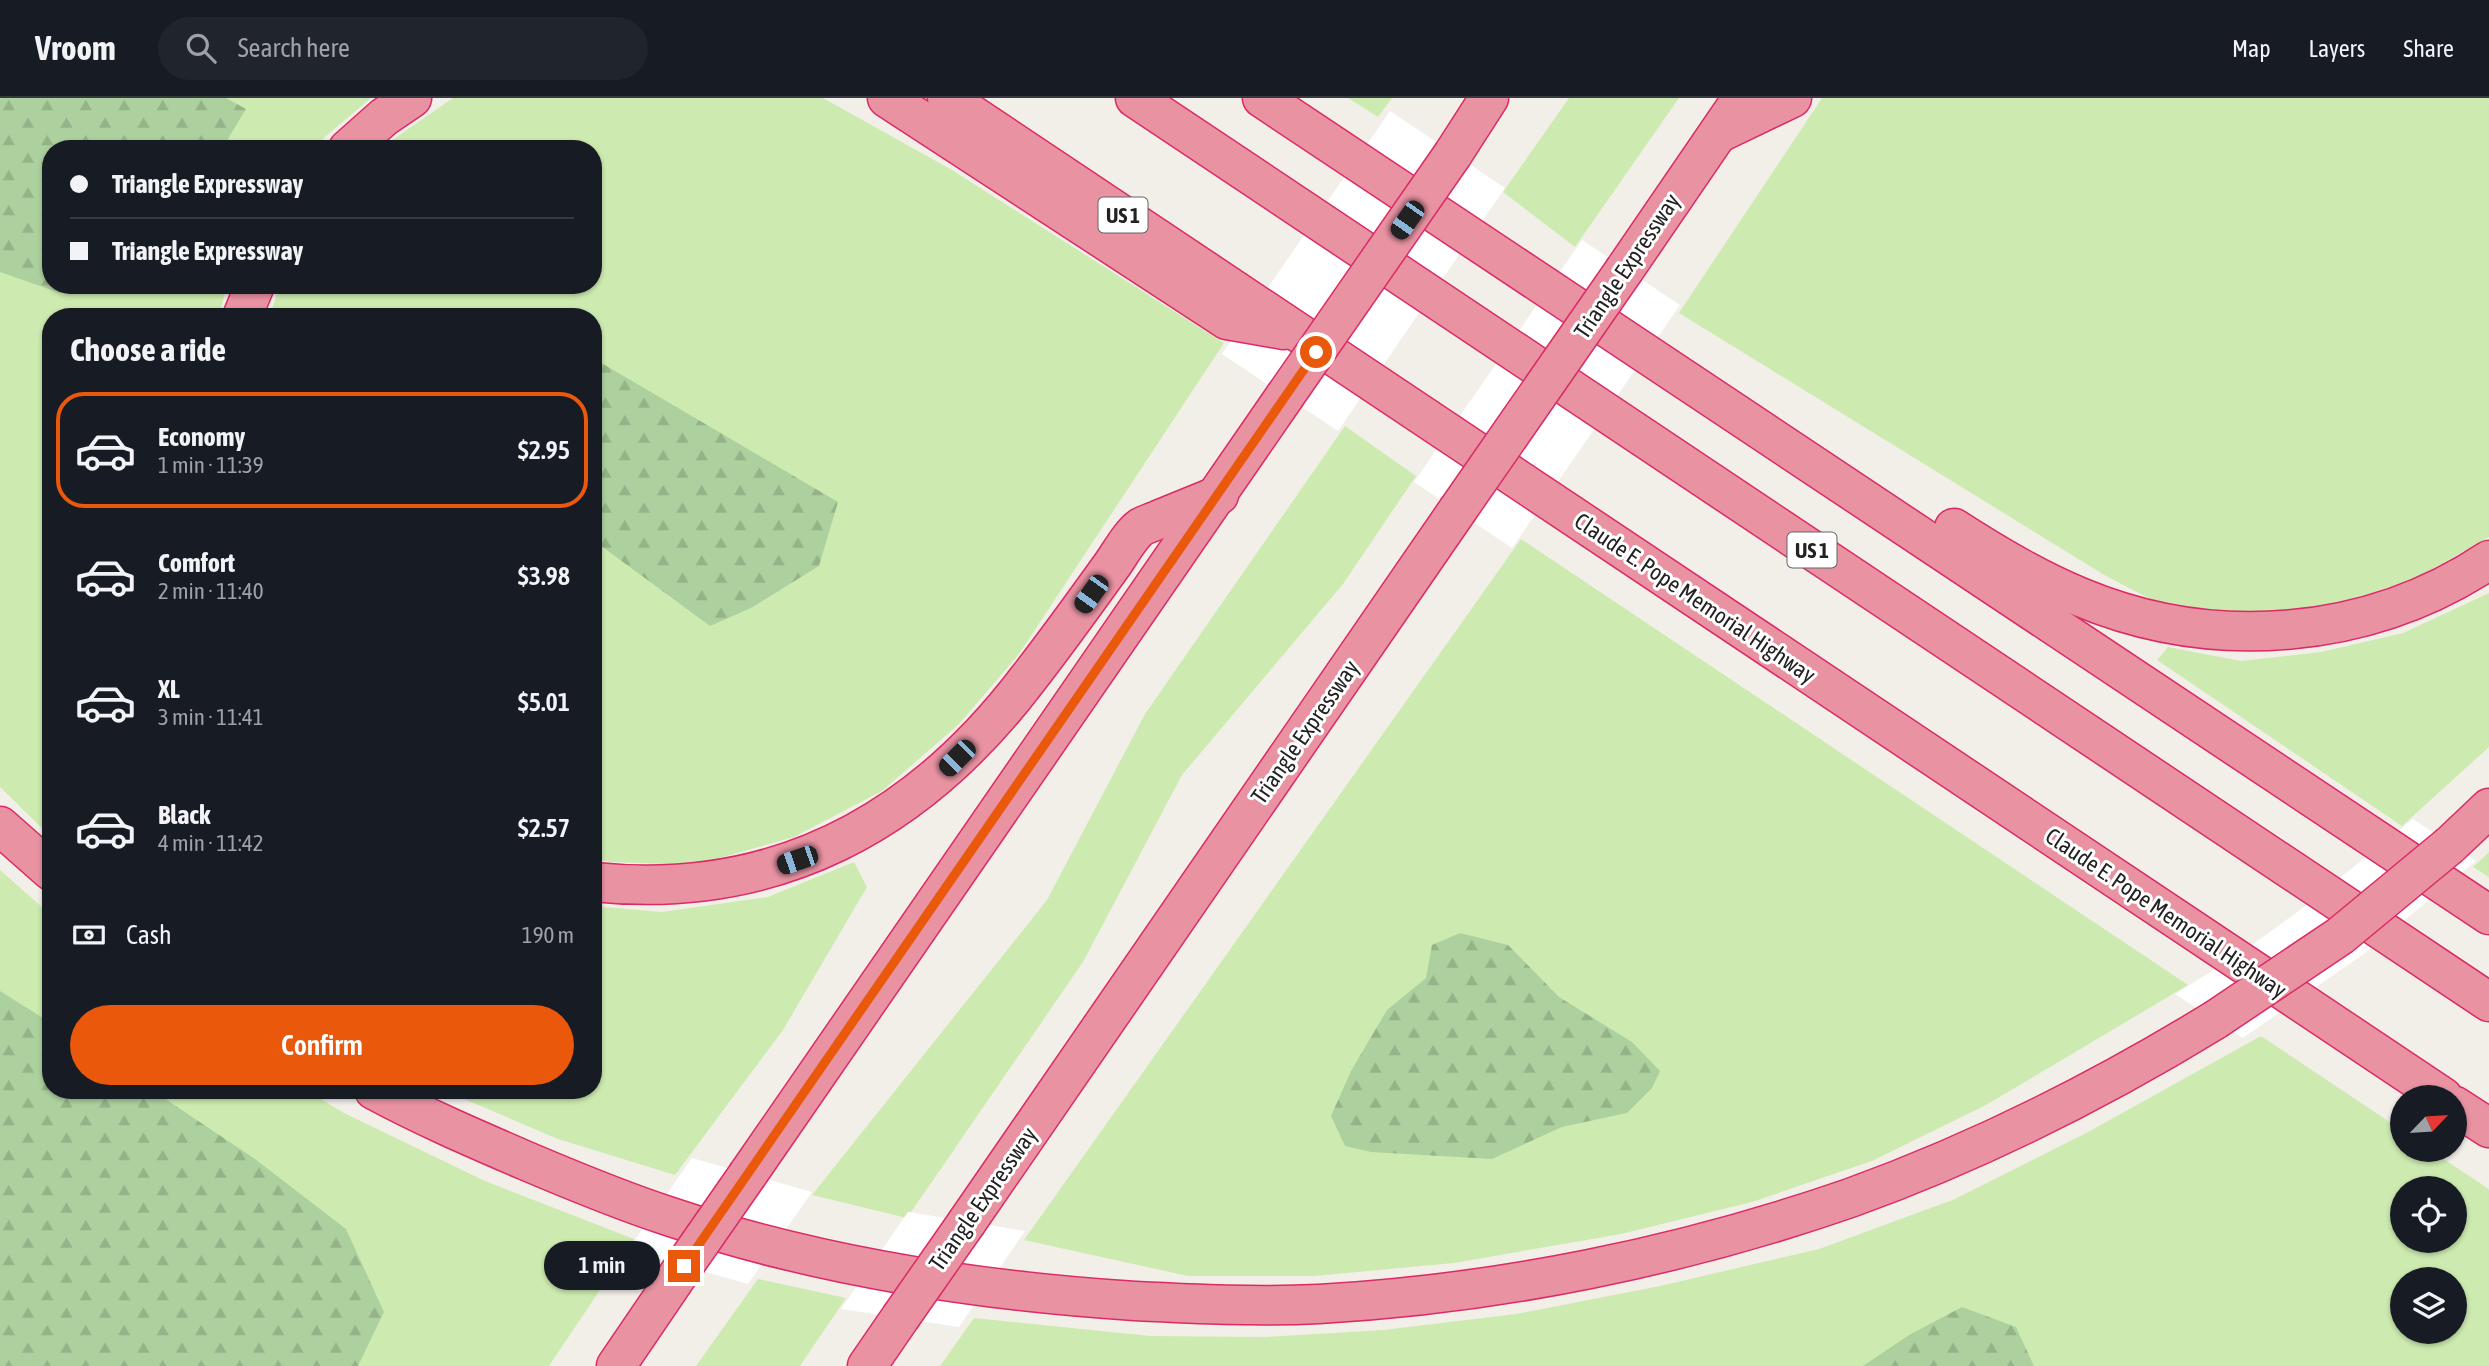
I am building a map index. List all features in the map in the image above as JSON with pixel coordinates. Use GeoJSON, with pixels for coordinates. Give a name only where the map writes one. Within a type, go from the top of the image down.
{"type":"FeatureCollection","features":[{"type":"Feature","properties":{"kind":"highway"},"geometry":{"type":"LineString","coordinates":[[358,140],[411,98]]}},
{"type":"Feature","properties":{"kind":"highway"},"geometry":{"type":"LineString","coordinates":[[887,98],[1227,320],[1298,332]]}},
{"type":"Feature","properties":{"kind":"highway","name":"Claude E. Pope Memorial Highway"},"geometry":{"type":"LineString","coordinates":[[947,98],[2424,1085]]}},
{"type":"Feature","properties":{"kind":"highway","name":"US 1"},"geometry":{"type":"LineString","coordinates":[[1135,98],[2489,1002]]}},
{"type":"Feature","properties":{"kind":"highway"},"geometry":{"type":"LineString","coordinates":[[1262,98],[2489,915]]}},
{"type":"Feature","properties":{"kind":"highway"},"geometry":{"type":"LineString","coordinates":[[1289,98],[1323,138]]}},
{"type":"Feature","properties":{"kind":"highway"},"geometry":{"type":"LineString","coordinates":[[616,1366],[1219,495],[1489,98]]}},
{"type":"Feature","properties":{"kind":"highway","name":"Triangle Expressway"},"geometry":{"type":"LineString","coordinates":[[867,1366],[1742,98]]}},
{"type":"Feature","properties":{"kind":"highway"},"geometry":{"type":"LineString","coordinates":[[1717,134],[1792,98]]}},
{"type":"Feature","properties":{"kind":"highway"},"geometry":{"type":"LineString","coordinates":[[1820,469],[1881,482],[1991,552],[2081,598],[2129,614],[2178,625],[2227,631],[2277,631],[2326,626],[2375,615],[2422,598],[2466,576],[2489,560]]}},
{"type":"Feature","properties":{"kind":"highway"},"geometry":{"type":"LineString","coordinates":[[602,883],[632,886],[681,885],[731,879],[815,853],[877,820],[910,799],[942,773],[988,727],[1026,682],[1140,528],[1219,495]]}},
{"type":"Feature","properties":{"kind":"highway"},"geometry":{"type":"LineString","coordinates":[[393,1099],[478,1140],[670,1217],[775,1247],[881,1269],[989,1288],[1209,1305],[1317,1304],[1429,1295],[1640,1258],[1747,1231],[1851,1197],[1955,1156],[2054,1111],[2151,1059],[2216,1020],[2340,936],[2451,845],[2489,808]]}},
{"type":"Feature","properties":{"kind":"highway"},"geometry":{"type":"LineString","coordinates":[[0,826],[42,863]]}},
{"type":"Feature","properties":{"kind":"highway"},"geometry":{"type":"LineString","coordinates":[[2468,1114],[2489,1128]]}},
{"type":"Feature","properties":{"kind":"green space"},"geometry":{"type":"Polygon","coordinates":[[[0,98],[371,98],[322,140],[42,140],[42,294],[225,294],[221,308],[42,308],[42,828],[0,787],[0,98]]]}},
{"type":"Feature","properties":{"kind":"green space"},"geometry":{"type":"Polygon","coordinates":[[[0,98],[226,98],[246,109],[227,140],[42,140],[42,287],[0,272],[0,98]]]}},
{"type":"Feature","properties":{"kind":"green space"},"geometry":{"type":"Polygon","coordinates":[[[453,98],[823,98],[952,170],[1224,343],[1019,654],[959,724],[882,791],[794,837],[695,865],[602,860],[602,308],[272,308],[277,294],[602,294],[602,140],[392,140],[453,98]]]}},
{"type":"Feature","properties":{"kind":"green space"},"geometry":{"type":"Polygon","coordinates":[[[1348,98],[1392,98],[1378,117],[1348,98]]]}},
{"type":"Feature","properties":{"kind":"green space"},"geometry":{"type":"Polygon","coordinates":[[[1569,98],[1679,98],[1575,247],[1503,192],[1569,98]]]}},
{"type":"Feature","properties":{"kind":"green space"},"geometry":{"type":"Polygon","coordinates":[[[1822,98],[2489,98],[2489,537],[2418,577],[2340,604],[2254,613],[2162,605],[2106,576],[1679,313],[1822,98]]]}},
{"type":"Feature","properties":{"kind":"green space"},"geometry":{"type":"Polygon","coordinates":[[[602,363],[838,502],[819,566],[751,608],[710,626],[602,547],[602,363]]]}},
{"type":"Feature","properties":{"kind":"green space"},"geometry":{"type":"Polygon","coordinates":[[[1345,426],[1416,476],[1343,584],[1182,775],[1083,962],[907,1218],[812,1195],[1047,900],[1145,714],[1345,426]]]}},
{"type":"Feature","properties":{"kind":"green space"},"geometry":{"type":"Polygon","coordinates":[[[1521,539],[2188,985],[1986,1105],[1872,1161],[1752,1202],[1621,1234],[1454,1263],[1314,1276],[1188,1276],[1024,1240],[1521,539]]]}},
{"type":"Feature","properties":{"kind":"green space"},"geometry":{"type":"Polygon","coordinates":[[[2489,593],[2489,747],[2402,826],[2157,660],[2168,647],[2241,661],[2321,652],[2403,633],[2489,593]]]}},
{"type":"Feature","properties":{"kind":"green space"},"geometry":{"type":"Polygon","coordinates":[[[2489,852],[2489,877],[2473,867],[2489,852]]]}},
{"type":"Feature","properties":{"kind":"green space"},"geometry":{"type":"Polygon","coordinates":[[[854,862],[867,887],[783,1030],[675,1175],[558,1139],[464,1099],[602,1099],[602,907],[662,912],[768,897],[854,862]]]}},
{"type":"Feature","properties":{"kind":"green space"},"geometry":{"type":"Polygon","coordinates":[[[0,870],[42,907],[42,1099],[321,1099],[344,1113],[485,1181],[634,1239],[549,1366],[0,1366],[0,870]]]}},
{"type":"Feature","properties":{"kind":"green space"},"geometry":{"type":"Polygon","coordinates":[[[1460,933],[1508,945],[1559,997],[1632,1042],[1660,1071],[1652,1088],[1627,1113],[1562,1127],[1492,1159],[1371,1152],[1345,1146],[1331,1116],[1351,1071],[1387,1010],[1426,978],[1432,945],[1460,933]]]}},
{"type":"Feature","properties":{"kind":"green space"},"geometry":{"type":"Polygon","coordinates":[[[0,991],[42,1017],[42,1099],[165,1099],[255,1159],[346,1229],[384,1312],[358,1366],[0,1366],[0,991]]]}},
{"type":"Feature","properties":{"kind":"green space"},"geometry":{"type":"Polygon","coordinates":[[[2261,1036],[2390,1122],[2390,1162],[2448,1162],[2489,1189],[2489,1366],[940,1366],[974,1318],[1150,1336],[1264,1337],[1383,1330],[1516,1314],[1660,1286],[1819,1249],[1955,1199],[2088,1132],[2261,1036]]]}},
{"type":"Feature","properties":{"kind":"green space"},"geometry":{"type":"Polygon","coordinates":[[[758,1279],[846,1298],[800,1366],[696,1366],[758,1279]]]}},
{"type":"Feature","properties":{"kind":"green space"},"geometry":{"type":"Polygon","coordinates":[[[1962,1307],[2016,1327],[2034,1366],[1863,1366],[1909,1335],[1962,1307]]]}},
{"type":"Feature","properties":{"kind":"pier"},"geometry":{"type":"Polygon","coordinates":[[[1390,111],[1505,188],[1338,431],[1222,354],[1390,111]]]}},
{"type":"Feature","properties":{"kind":"pier"},"geometry":{"type":"Polygon","coordinates":[[[1582,240],[1680,305],[1512,548],[1414,482],[1582,240]]]}},
{"type":"Feature","properties":{"kind":"pier"},"geometry":{"type":"Polygon","coordinates":[[[2413,819],[2476,861],[2365,953],[2243,1038],[2175,994],[2241,953],[2300,910],[2413,819]]]}},
{"type":"Feature","properties":{"kind":"pier"},"geometry":{"type":"Polygon","coordinates":[[[692,1158],[812,1192],[748,1284],[628,1250],[692,1158]]]}},
{"type":"Feature","properties":{"kind":"pier"},"geometry":{"type":"Polygon","coordinates":[[[908,1212],[1025,1231],[959,1327],[841,1309],[908,1212]]]}},
{"type":"Feature","properties":{"kind":"route"},"geometry":{"type":"LineString","coordinates":[[684,1266],[1316,352]]}}]}
